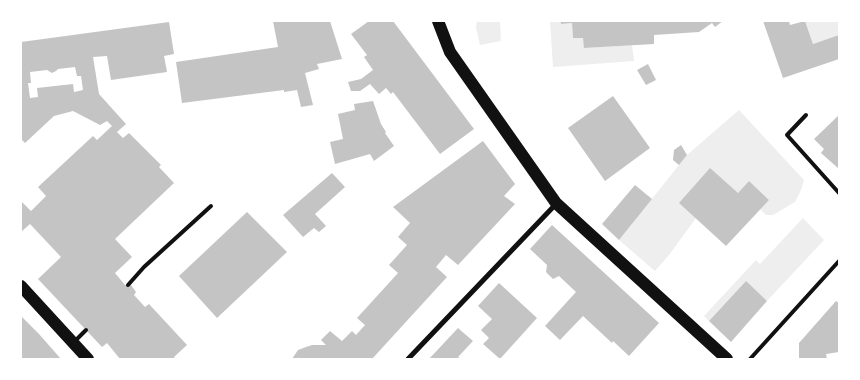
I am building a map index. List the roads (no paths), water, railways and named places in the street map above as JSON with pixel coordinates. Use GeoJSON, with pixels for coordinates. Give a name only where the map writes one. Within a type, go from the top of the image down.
{"type":"FeatureCollection","features":[{"type":"Feature","properties":{"kind":"main road"},"geometry":{"type":"LineString","coordinates":[[438,21],[450,52],[556,203],[727,359]]}},
{"type":"Feature","properties":{"kind":"main road"},"geometry":{"type":"LineString","coordinates":[[21,286],[88,359]]}},
{"type":"Feature","properties":{"kind":"street"},"geometry":{"type":"LineString","coordinates":[[408,359],[556,203]]}},
{"type":"Feature","properties":{"kind":"lane"},"geometry":{"type":"LineString","coordinates":[[806,115],[787,135],[839,193]]}},
{"type":"Feature","properties":{"kind":"lane"},"geometry":{"type":"LineString","coordinates":[[128,285],[144,267],[210,206]]}},
{"type":"Feature","properties":{"kind":"lane"},"geometry":{"type":"LineString","coordinates":[[750,359],[839,260]]}},
{"type":"Feature","properties":{"kind":"lane"},"geometry":{"type":"LineString","coordinates":[[74,342],[86,330]]}}]}
